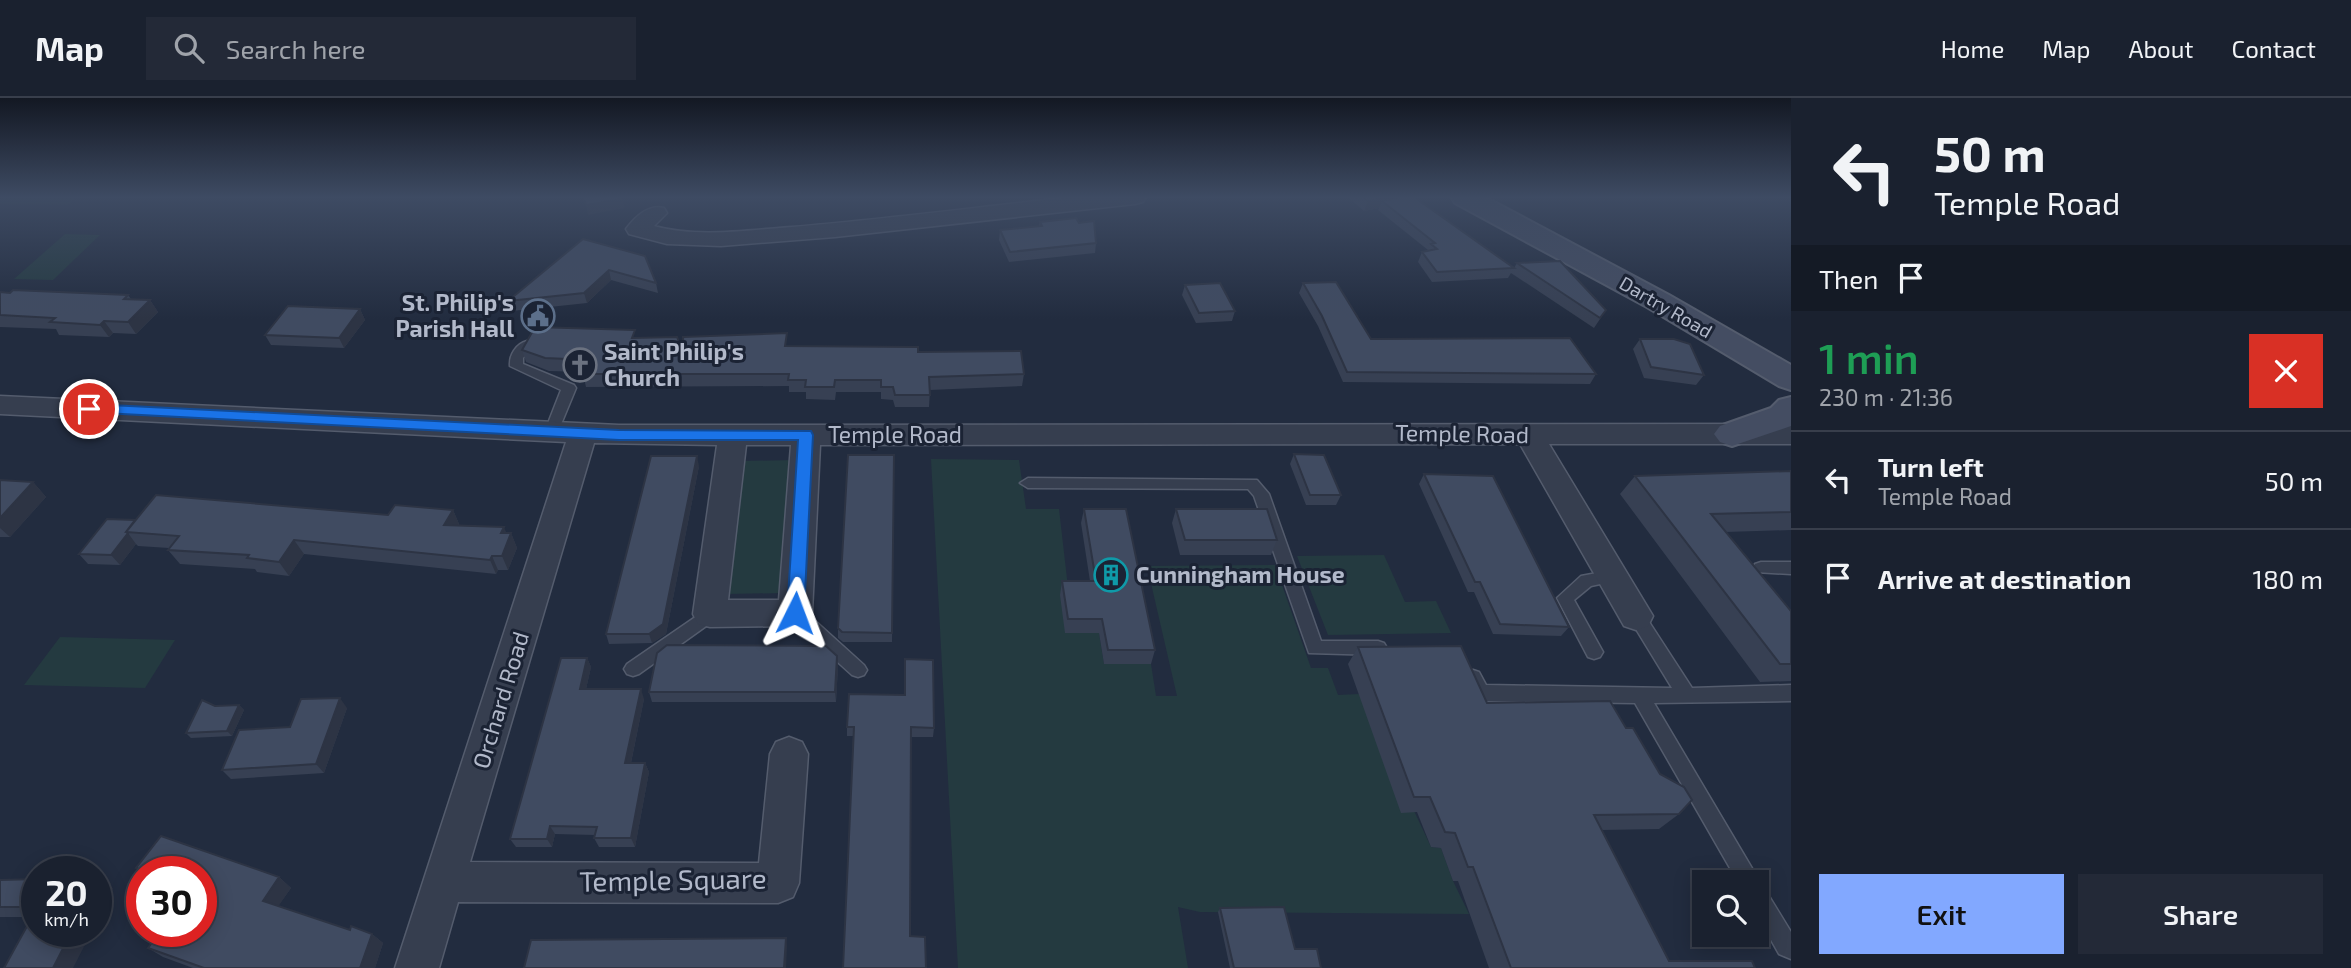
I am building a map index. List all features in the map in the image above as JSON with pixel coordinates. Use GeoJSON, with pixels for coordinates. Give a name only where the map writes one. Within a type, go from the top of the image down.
{"type":"FeatureCollection","features":[{"type":"Feature","properties":{"kind":"main road","name":"Dartry Road"},"geometry":{"type":"LineString","coordinates":[[1540,238],[1658,301],[1791,388]]}},
{"type":"Feature","properties":{"kind":"main road"},"geometry":{"type":"LineString","coordinates":[[1732,434],[1783,416],[1791,388]]}},
{"type":"Feature","properties":{"kind":"street"},"geometry":{"type":"LineString","coordinates":[[683,238],[739,238]]}},
{"type":"Feature","properties":{"kind":"street","name":"Temple Road"},"geometry":{"type":"LineString","coordinates":[[0,405],[567,432],[733,436],[1324,432],[1529,435],[1791,434]]}},
{"type":"Feature","properties":{"kind":"street","name":"Orchard Road"},"geometry":{"type":"LineString","coordinates":[[418,968],[445,882],[567,432]]}},
{"type":"Feature","properties":{"kind":"street"},"geometry":{"type":"LineString","coordinates":[[733,436],[710,614],[795,613],[806,435]]}},
{"type":"Feature","properties":{"kind":"street"},"geometry":{"type":"LineString","coordinates":[[1529,435],[1636,616]]}},
{"type":"Feature","properties":{"kind":"street","name":"Temple Square"},"geometry":{"type":"LineString","coordinates":[[445,882],[778,884],[789,754]]}},
{"type":"Feature","properties":{"kind":"lane"},"geometry":{"type":"LineString","coordinates":[[527,345],[516,357],[517,366],[569,388],[567,432]]}},
{"type":"Feature","properties":{"kind":"lane"},"geometry":{"type":"LineString","coordinates":[[1028,483],[1252,484],[1261,494],[1315,648],[1394,648]]}},
{"type":"Feature","properties":{"kind":"lane"},"geometry":{"type":"LineString","coordinates":[[1761,568],[1791,568]]}},
{"type":"Feature","properties":{"kind":"lane"},"geometry":{"type":"LineString","coordinates":[[1594,652],[1565,598],[1587,580],[1613,576]]}},
{"type":"Feature","properties":{"kind":"lane"},"geometry":{"type":"LineString","coordinates":[[795,613],[858,670]]}},
{"type":"Feature","properties":{"kind":"lane"},"geometry":{"type":"LineString","coordinates":[[633,669],[710,614]]}},
{"type":"Feature","properties":{"kind":"lane"},"geometry":{"type":"LineString","coordinates":[[1636,616],[1687,696]]}},
{"type":"Feature","properties":{"kind":"lane"},"geometry":{"type":"LineString","coordinates":[[1465,659],[1481,693],[1687,696],[1791,693]]}},
{"type":"Feature","properties":{"kind":"lane"},"geometry":{"type":"LineString","coordinates":[[1640,695],[1742,870]]}},
{"type":"Feature","properties":{"kind":"lane"},"geometry":{"type":"LineString","coordinates":[[1769,915],[1787,946],[1791,948]]}},
{"type":"Feature","properties":{"kind":"green space"},"geometry":{"type":"Polygon","coordinates":[[[61,238],[97,238],[53,280],[14,279],[61,238]]]}},
{"type":"Feature","properties":{"kind":"green space"},"geometry":{"type":"Polygon","coordinates":[[[931,459],[1019,460],[1026,509],[1059,509],[1069,596],[1099,633],[1104,664],[1151,664],[1156,696],[1177,696],[1147,566],[1275,565],[1311,668],[1328,668],[1338,695],[1359,694],[1431,847],[1441,848],[1469,914],[1200,912],[1178,907],[1188,968],[958,968],[931,459]]]}},
{"type":"Feature","properties":{"kind":"green space"},"geometry":{"type":"Polygon","coordinates":[[[795,460],[785,593],[726,594],[743,461],[795,460]]]}},
{"type":"Feature","properties":{"kind":"green space"},"geometry":{"type":"Polygon","coordinates":[[[1384,555],[1405,602],[1436,601],[1451,633],[1328,635],[1297,556],[1384,555]]]}},
{"type":"Feature","properties":{"kind":"green space"},"geometry":{"type":"Polygon","coordinates":[[[60,637],[175,640],[145,688],[24,685],[60,637]]]}},
{"type":"Feature","properties":{"kind":"building"},"geometry":{"type":"Polygon","coordinates":[[[1003,238],[1096,238],[1096,243],[1010,252],[1003,238]]]}},
{"type":"Feature","properties":{"kind":"building"},"geometry":{"type":"Polygon","coordinates":[[[1428,238],[1471,238],[1514,268],[1437,272],[1422,252],[1437,249],[1431,244],[1435,243],[1428,238]]]}},
{"type":"Feature","properties":{"kind":"building"},"geometry":{"type":"Polygon","coordinates":[[[583,239],[645,256],[656,283],[609,270],[584,293],[508,301],[583,239]]]}},
{"type":"Feature","properties":{"kind":"building"},"geometry":{"type":"Polygon","coordinates":[[[1560,261],[1606,310],[1600,318],[1517,263],[1560,261]]]}},
{"type":"Feature","properties":{"kind":"building"},"geometry":{"type":"Polygon","coordinates":[[[1336,282],[1371,339],[1570,338],[1596,374],[1347,372],[1322,316],[1303,283],[1336,282]]]}},
{"type":"Feature","properties":{"kind":"building"},"geometry":{"type":"Polygon","coordinates":[[[1220,283],[1235,311],[1199,313],[1185,285],[1220,283]]]}},
{"type":"Feature","properties":{"kind":"building"},"geometry":{"type":"Polygon","coordinates":[[[13,290],[128,295],[124,299],[150,300],[128,322],[104,321],[100,325],[50,322],[55,318],[0,315],[0,292],[10,293],[13,290]]]}},
{"type":"Feature","properties":{"kind":"building"},"geometry":{"type":"Polygon","coordinates":[[[288,306],[360,309],[339,338],[265,335],[288,306]]]}},
{"type":"Feature","properties":{"kind":"building"},"geometry":{"type":"Polygon","coordinates":[[[535,327],[635,330],[632,338],[677,337],[684,355],[683,337],[787,333],[785,346],[918,347],[918,352],[1021,351],[1024,374],[929,377],[930,395],[895,395],[893,387],[881,387],[881,380],[835,380],[834,387],[805,387],[806,380],[788,380],[789,374],[583,374],[589,360],[545,358],[522,350],[535,327]]]}},
{"type":"Feature","properties":{"kind":"building"},"geometry":{"type":"Polygon","coordinates":[[[1640,339],[1674,339],[1690,344],[1704,375],[1651,367],[1640,339]]]}},
{"type":"Feature","properties":{"kind":"building"},"geometry":{"type":"Polygon","coordinates":[[[1294,454],[1324,455],[1341,495],[1310,495],[1294,454]]]}},
{"type":"Feature","properties":{"kind":"building"},"geometry":{"type":"Polygon","coordinates":[[[848,455],[894,455],[892,633],[842,632],[838,628],[848,455]]]}},
{"type":"Feature","properties":{"kind":"building"},"geometry":{"type":"Polygon","coordinates":[[[651,456],[697,456],[663,624],[649,634],[606,634],[651,456]]]}},
{"type":"Feature","properties":{"kind":"building"},"geometry":{"type":"Polygon","coordinates":[[[1791,471],[1791,512],[1711,514],[1791,611],[1791,664],[1780,664],[1635,476],[1791,471]]]}},
{"type":"Feature","properties":{"kind":"building"},"geometry":{"type":"Polygon","coordinates":[[[1424,474],[1493,476],[1569,627],[1500,624],[1480,582],[1475,582],[1424,474]]]}},
{"type":"Feature","properties":{"kind":"building"},"geometry":{"type":"Polygon","coordinates":[[[0,480],[33,482],[0,518],[0,480]]]}},
{"type":"Feature","properties":{"kind":"building"},"geometry":{"type":"Polygon","coordinates":[[[156,495],[388,515],[395,505],[453,510],[444,525],[504,527],[501,533],[511,533],[502,556],[492,556],[490,560],[294,540],[279,562],[247,558],[249,555],[168,550],[179,536],[126,532],[156,495]]]}},
{"type":"Feature","properties":{"kind":"building"},"geometry":{"type":"Polygon","coordinates":[[[1084,509],[1126,509],[1155,650],[1108,650],[1102,619],[1068,619],[1062,581],[1096,581],[1084,509]]]}},
{"type":"Feature","properties":{"kind":"building"},"geometry":{"type":"Polygon","coordinates":[[[1176,509],[1267,509],[1277,540],[1185,540],[1176,509]]]}},
{"type":"Feature","properties":{"kind":"building"},"geometry":{"type":"Polygon","coordinates":[[[107,519],[135,520],[111,555],[79,554],[107,519]]]}},
{"type":"Feature","properties":{"kind":"building"},"geometry":{"type":"Polygon","coordinates":[[[667,645],[826,646],[837,656],[835,692],[649,692],[657,653],[667,645]]]}},
{"type":"Feature","properties":{"kind":"building"},"geometry":{"type":"Polygon","coordinates":[[[1461,646],[1487,703],[1610,701],[1626,728],[1633,728],[1660,774],[1684,787],[1692,800],[1679,814],[1594,815],[1669,961],[1752,961],[1755,968],[1511,968],[1473,867],[1468,867],[1455,833],[1445,832],[1430,797],[1414,797],[1358,647],[1461,646]]]}},
{"type":"Feature","properties":{"kind":"building"},"geometry":{"type":"Polygon","coordinates":[[[561,658],[587,658],[580,689],[641,689],[625,763],[645,763],[631,838],[594,838],[597,827],[550,826],[547,839],[510,839],[561,658]]]}},
{"type":"Feature","properties":{"kind":"building"},"geometry":{"type":"Polygon","coordinates":[[[905,659],[933,660],[934,728],[911,727],[910,936],[925,937],[926,968],[843,968],[854,727],[847,727],[849,694],[905,695],[905,659]]]}},
{"type":"Feature","properties":{"kind":"building"},"geometry":{"type":"Polygon","coordinates":[[[340,698],[316,764],[222,770],[239,730],[290,727],[301,699],[340,698]]]}},
{"type":"Feature","properties":{"kind":"building"},"geometry":{"type":"Polygon","coordinates":[[[202,700],[215,706],[239,705],[227,731],[186,733],[202,700]]]}},
{"type":"Feature","properties":{"kind":"building"},"geometry":{"type":"Polygon","coordinates":[[[161,836],[279,877],[263,901],[350,930],[351,926],[372,934],[360,968],[204,968],[148,948],[217,947],[217,856],[145,856],[161,836]]]}},
{"type":"Feature","properties":{"kind":"building"},"geometry":{"type":"Polygon","coordinates":[[[21,879],[21,907],[0,907],[0,880],[21,879]]]}},
{"type":"Feature","properties":{"kind":"building"},"geometry":{"type":"Polygon","coordinates":[[[1284,907],[1295,949],[1317,949],[1321,968],[1234,968],[1220,908],[1284,907]]]}},
{"type":"Feature","properties":{"kind":"building"},"geometry":{"type":"Polygon","coordinates":[[[21,937],[21,947],[64,947],[53,968],[4,968],[21,937]]]}},
{"type":"Feature","properties":{"kind":"building"},"geometry":{"type":"Polygon","coordinates":[[[786,938],[784,968],[524,968],[531,940],[786,938]]]}},
{"type":"Feature","properties":{"kind":"place","name":"St. Philip's Parish Hall"},"geometry":{"type":"Point","coordinates":[538,316]}},
{"type":"Feature","properties":{"kind":"place","name":"Saint Philip's Church"},"geometry":{"type":"Point","coordinates":[580,365]}},
{"type":"Feature","properties":{"kind":"place","name":"Cunningham House"},"geometry":{"type":"Point","coordinates":[1111,575]}},
{"type":"Feature","properties":{"kind":"route"},"geometry":{"type":"LineString","coordinates":[[89,409],[619,435],[806,435],[795,613]]}}]}
